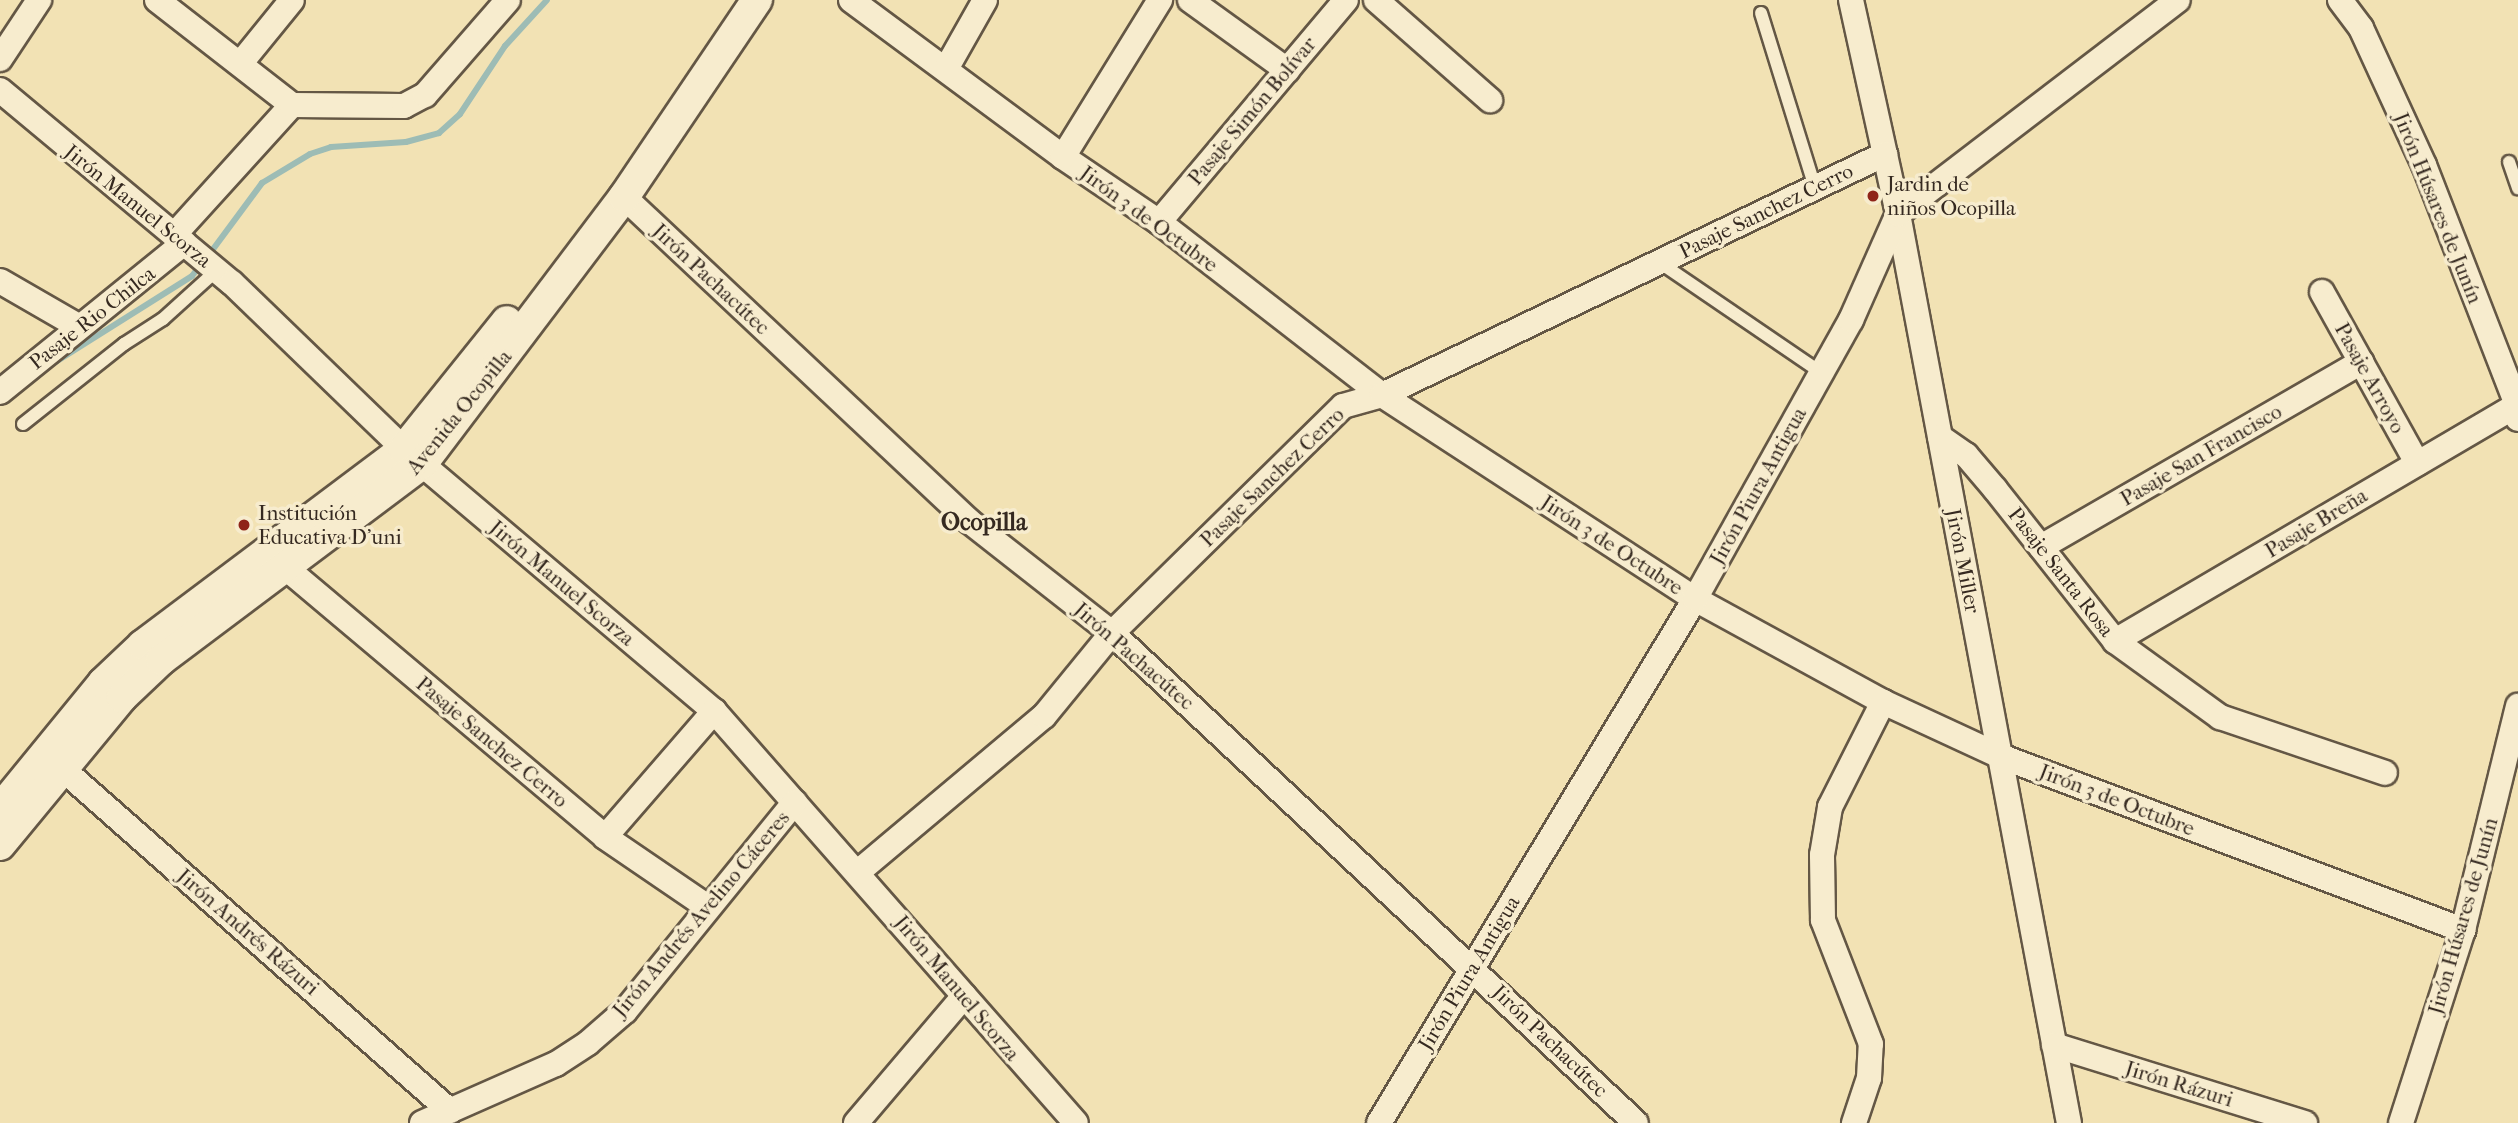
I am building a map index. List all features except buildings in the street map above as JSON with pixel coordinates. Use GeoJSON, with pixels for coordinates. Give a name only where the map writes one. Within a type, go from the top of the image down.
{"type":"FeatureCollection","features":[{"type":"Feature","properties":{"kind":"street"},"geometry":{"type":"LineString","coordinates":[[0,60],[39,0]]}},
{"type":"Feature","properties":{"kind":"street"},"geometry":{"type":"LineString","coordinates":[[157,0],[292,104],[404,106],[425,95],[508,0]]}},
{"type":"Feature","properties":{"kind":"street"},"geometry":{"type":"LineString","coordinates":[[240,64],[292,0]]}},
{"type":"Feature","properties":{"kind":"street","name":"Avenida Ocopilla"},"geometry":{"type":"LineString","coordinates":[[0,845],[103,683],[143,645],[413,456],[589,213],[731,0]]}},
{"type":"Feature","properties":{"kind":"street","name":"Avenida Ocopilla"},"geometry":{"type":"LineString","coordinates":[[0,808],[161,660],[286,568],[413,456],[624,197],[757,0]]}},
{"type":"Feature","properties":{"kind":"street","name":"Jirón 3 de Octubre"},"geometry":{"type":"LineString","coordinates":[[851,0],[1063,157],[1159,222],[1382,395],[1695,599],[1883,702],[2000,755],[2463,930]]}},
{"type":"Feature","properties":{"kind":"street"},"geometry":{"type":"LineString","coordinates":[[946,69],[985,0]]}},
{"type":"Feature","properties":{"kind":"street"},"geometry":{"type":"LineString","coordinates":[[1063,157],[1160,0]]}},
{"type":"Feature","properties":{"kind":"street"},"geometry":{"type":"LineString","coordinates":[[1191,0],[1287,70]]}},
{"type":"Feature","properties":{"kind":"street","name":"Pasaje Simón Bolívar"},"geometry":{"type":"LineString","coordinates":[[1159,222],[1346,0]]}},
{"type":"Feature","properties":{"kind":"street"},"geometry":{"type":"LineString","coordinates":[[1376,0],[1490,100]]}},
{"type":"Feature","properties":{"kind":"street","name":"Jirón Miller"},"geometry":{"type":"LineString","coordinates":[[1851,0],[1898,214],[2069,1123]]}},
{"type":"Feature","properties":{"kind":"street","name":"Jirón Piura Antigua"},"geometry":{"type":"LineString","coordinates":[[1379,1123],[1695,599],[1851,320],[1898,214],[2178,0]]}},
{"type":"Feature","properties":{"kind":"street","name":"Jirón Húsares de Junín"},"geometry":{"type":"LineString","coordinates":[[2340,0],[2361,27],[2424,165],[2517,414]]}},
{"type":"Feature","properties":{"kind":"street","name":"Jirón Manuel Scorza"},"geometry":{"type":"LineString","coordinates":[[0,90],[216,270],[413,456],[714,711],[1076,1123]]}},
{"type":"Feature","properties":{"kind":"street","name":"Pasaje Rio Chilca"},"geometry":{"type":"LineString","coordinates":[[0,392],[182,242],[292,104]]}},
{"type":"Feature","properties":{"kind":"street","name":"Pasaje Sanchez Cerro"},"geometry":{"type":"LineString","coordinates":[[858,872],[1044,716],[1112,633],[1343,406],[1382,395],[1885,154]]}},
{"type":"Feature","properties":{"kind":"street","name":"Jirón Pachacútec"},"geometry":{"type":"LineString","coordinates":[[624,197],[969,521],[1112,633],[1473,967],[1636,1123]]}},
{"type":"Feature","properties":{"kind":"street"},"geometry":{"type":"LineString","coordinates":[[0,281],[78,326]]}},
{"type":"Feature","properties":{"kind":"street","name":"Pasaje Arroyo"},"geometry":{"type":"LineString","coordinates":[[2322,292],[2417,463]]}},
{"type":"Feature","properties":{"kind":"street","name":"Pasaje San Francisco"},"geometry":{"type":"LineString","coordinates":[[2041,547],[2361,362]]}},
{"type":"Feature","properties":{"kind":"street","name":"Pasaje Breña"},"geometry":{"type":"LineString","coordinates":[[2115,641],[2417,463],[2517,414]]}},
{"type":"Feature","properties":{"kind":"street","name":"Pasaje Santa Rosa"},"geometry":{"type":"LineString","coordinates":[[1940,437],[1966,455],[2115,641],[2220,717],[2385,773]]}},
{"type":"Feature","properties":{"kind":"street","name":"Pasaje Sanchez Cerro"},"geometry":{"type":"LineString","coordinates":[[286,568],[605,837],[706,906]]}},
{"type":"Feature","properties":{"kind":"street"},"geometry":{"type":"LineString","coordinates":[[1854,1123],[1869,1078],[1871,1044],[1823,920],[1822,855],[1830,807],[1883,702]]}},
{"type":"Feature","properties":{"kind":"street","name":"Jirón Húsares de Junín"},"geometry":{"type":"LineString","coordinates":[[2401,1123],[2463,930],[2518,706]]}},
{"type":"Feature","properties":{"kind":"street"},"geometry":{"type":"LineString","coordinates":[[605,837],[714,711]]}},
{"type":"Feature","properties":{"kind":"street","name":"Jirón Andrés Rázuri"},"geometry":{"type":"LineString","coordinates":[[54,761],[450,1111]]}},
{"type":"Feature","properties":{"kind":"street","name":"Jirón Andrés Avelino Cáceres"},"geometry":{"type":"LineString","coordinates":[[422,1123],[555,1064],[588,1043],[625,1011],[706,906],[795,802]]}},
{"type":"Feature","properties":{"kind":"street"},"geometry":{"type":"LineString","coordinates":[[856,1123],[964,996]]}},
{"type":"Feature","properties":{"kind":"street","name":"Jirón Rázuri"},"geometry":{"type":"LineString","coordinates":[[2054,1045],[2305,1123]]}},
{"type":"Feature","properties":{"kind":"lane"},"geometry":{"type":"LineString","coordinates":[[1761,13],[1815,187]]}},
{"type":"Feature","properties":{"kind":"lane"},"geometry":{"type":"LineString","coordinates":[[2509,162],[2518,188]]}},
{"type":"Feature","properties":{"kind":"lane"},"geometry":{"type":"LineString","coordinates":[[1659,262],[1822,373]]}},
{"type":"Feature","properties":{"kind":"lane"},"geometry":{"type":"LineString","coordinates":[[23,424],[124,344],[163,319],[216,270]]}},
{"type":"Feature","properties":{"kind":"waterway"},"geometry":{"type":"LineString","coordinates":[[208,256],[262,183],[310,154],[331,147],[406,142],[439,133],[460,114],[505,46],[547,0]]}},
{"type":"Feature","properties":{"kind":"waterway"},"geometry":{"type":"LineString","coordinates":[[54,363],[192,276],[201,264]]}},
{"type":"Feature","properties":{"kind":"place","name":"Jardin de niños Ocopilla"},"geometry":{"type":"Point","coordinates":[1873,196]}},
{"type":"Feature","properties":{"kind":"place","name":"Institución Educativa D'uni"},"geometry":{"type":"Point","coordinates":[244,525]}},
{"type":"Feature","properties":{"kind":"district","name":"Ocopilla"},"geometry":{"type":"Point","coordinates":[984,523]}}]}
